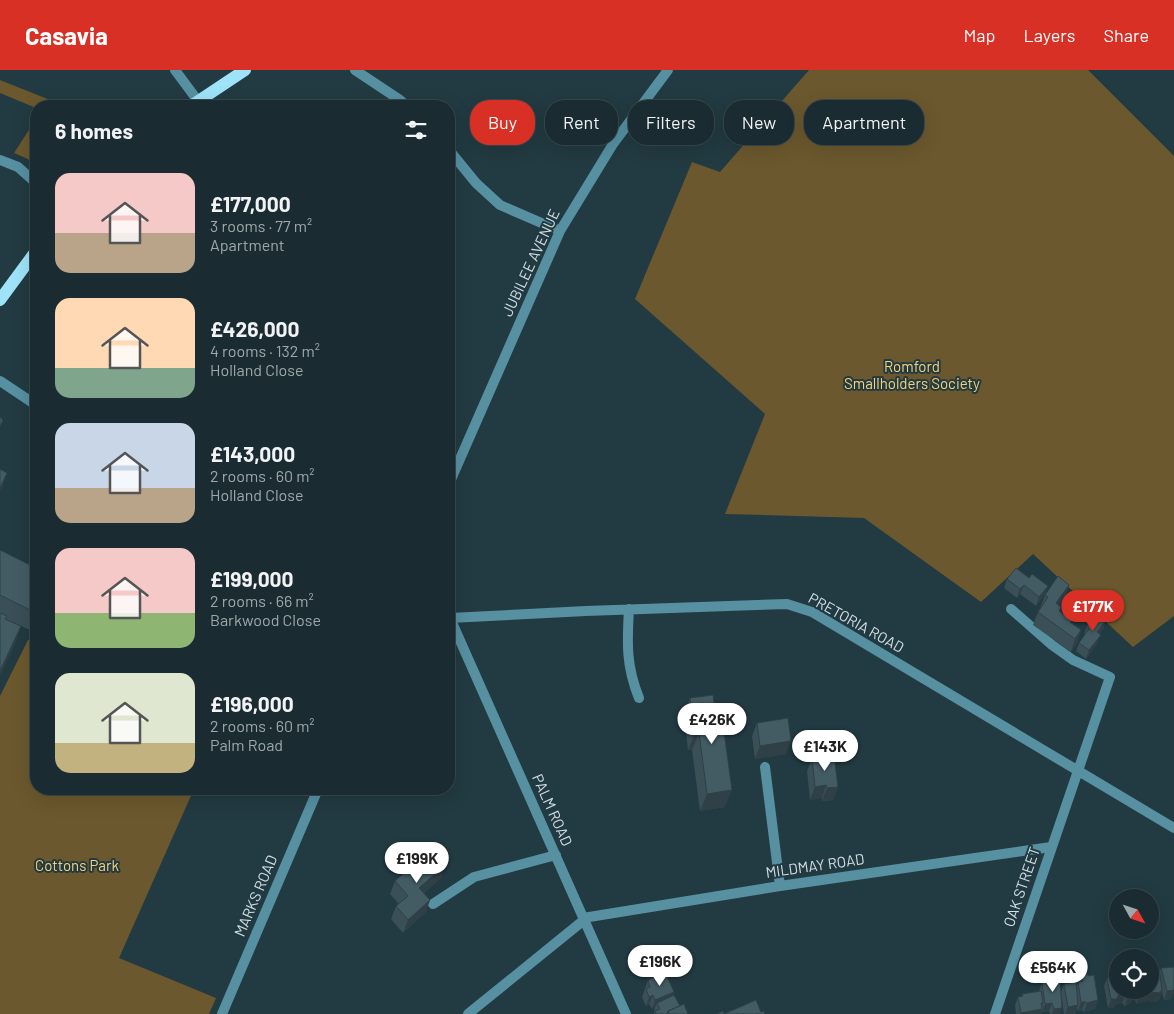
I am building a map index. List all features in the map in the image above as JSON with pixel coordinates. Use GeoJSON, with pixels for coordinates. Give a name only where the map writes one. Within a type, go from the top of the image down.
{"type":"FeatureCollection","features":[{"type":"Feature","properties":{"kind":"main road"},"geometry":{"type":"LineString","coordinates":[[200,100],[245,70]]}},
{"type":"Feature","properties":{"kind":"main road"},"geometry":{"type":"LineString","coordinates":[[0,300],[30,259]]}},
{"type":"Feature","properties":{"kind":"street"},"geometry":{"type":"LineString","coordinates":[[175,70],[192,100]]}},
{"type":"Feature","properties":{"kind":"street"},"geometry":{"type":"LineString","coordinates":[[355,70],[400,100]]}},
{"type":"Feature","properties":{"kind":"street","name":"JUBILEE AVENUE"},"geometry":{"type":"LineString","coordinates":[[455,470],[560,231],[613,144],[668,70]]}},
{"type":"Feature","properties":{"kind":"street"},"geometry":{"type":"LineString","coordinates":[[455,157],[476,183],[500,205],[560,231]]}},
{"type":"Feature","properties":{"kind":"street"},"geometry":{"type":"LineString","coordinates":[[0,160],[18,167],[30,178]]}},
{"type":"Feature","properties":{"kind":"street"},"geometry":{"type":"LineString","coordinates":[[0,381],[30,401]]}},
{"type":"Feature","properties":{"kind":"street","name":"PRETORIA ROAD"},"geometry":{"type":"LineString","coordinates":[[455,618],[629,609],[787,604],[812,612],[1174,828]]}},
{"type":"Feature","properties":{"kind":"street"},"geometry":{"type":"LineString","coordinates":[[629,609],[627,644],[632,679],[639,698]]}},
{"type":"Feature","properties":{"kind":"street","name":"OAK STREET"},"geometry":{"type":"LineString","coordinates":[[995,1014],[1110,677],[1073,660],[1052,645],[1011,610]]}},
{"type":"Feature","properties":{"kind":"street","name":"PALM ROAD"},"geometry":{"type":"LineString","coordinates":[[455,629],[626,1014]]}},
{"type":"Feature","properties":{"kind":"street"},"geometry":{"type":"LineString","coordinates":[[765,768],[780,886]]}},
{"type":"Feature","properties":{"kind":"street","name":"MARKS ROAD"},"geometry":{"type":"LineString","coordinates":[[222,1014],[315,795]]}},
{"type":"Feature","properties":{"kind":"street","name":"MILDMAY ROAD"},"geometry":{"type":"LineString","coordinates":[[468,1014],[584,919],[780,886],[1051,847]]}},
{"type":"Feature","properties":{"kind":"street"},"geometry":{"type":"LineString","coordinates":[[433,904],[474,877],[556,855]]}},
{"type":"Feature","properties":{"kind":"green space","name":"Romford Smallholders Society"},"geometry":{"type":"Polygon","coordinates":[[[809,70],[1088,70],[1174,156],[1174,616],[1133,647],[1033,554],[981,602],[864,518],[725,514],[765,414],[635,299],[692,162],[720,172],[744,145],[794,145],[794,100],[783,100],[809,70]]]}},
{"type":"Feature","properties":{"kind":"green space"},"geometry":{"type":"Polygon","coordinates":[[[0,80],[50,100],[30,100],[30,106],[0,93],[0,80]]]}},
{"type":"Feature","properties":{"kind":"green space"},"geometry":{"type":"Polygon","coordinates":[[[30,128],[30,161],[14,153],[30,128]]]}},
{"type":"Feature","properties":{"kind":"green space","name":"Cottons Park"},"geometry":{"type":"Polygon","coordinates":[[[28,640],[30,641],[30,795],[191,795],[119,958],[216,998],[209,1014],[0,1014],[0,696],[28,640]]]}},
{"type":"Feature","properties":{"kind":"building"},"geometry":{"type":"Polygon","coordinates":[[[0,469],[7,473],[0,488],[0,469]]]}},
{"type":"Feature","properties":{"kind":"building"},"geometry":{"type":"Polygon","coordinates":[[[0,550],[30,565],[30,610],[0,595],[0,550]]]}},
{"type":"Feature","properties":{"kind":"building"},"geometry":{"type":"Polygon","coordinates":[[[1016,568],[1029,578],[1032,574],[1048,586],[1039,597],[1024,585],[1020,589],[1007,579],[1016,568]]]}},
{"type":"Feature","properties":{"kind":"building"},"geometry":{"type":"Polygon","coordinates":[[[1058,576],[1069,585],[1056,603],[1061,607],[1059,611],[1072,620],[1070,622],[1081,630],[1075,639],[1038,612],[1048,597],[1045,595],[1058,576]]]}},
{"type":"Feature","properties":{"kind":"building"},"geometry":{"type":"Polygon","coordinates":[[[0,613],[7,616],[5,619],[21,626],[0,671],[0,613]]]}},
{"type":"Feature","properties":{"kind":"building"},"geometry":{"type":"Polygon","coordinates":[[[1097,613],[1106,620],[1097,632],[1101,635],[1089,650],[1079,643],[1089,629],[1086,627],[1097,613]]]}},
{"type":"Feature","properties":{"kind":"building"},"geometry":{"type":"Polygon","coordinates":[[[713,695],[717,724],[723,724],[732,790],[707,794],[699,733],[695,733],[690,698],[713,695]]]}},
{"type":"Feature","properties":{"kind":"building"},"geometry":{"type":"Polygon","coordinates":[[[788,718],[791,741],[760,746],[757,723],[788,718]]]}},
{"type":"Feature","properties":{"kind":"building"},"geometry":{"type":"Polygon","coordinates":[[[834,755],[838,787],[827,788],[826,785],[815,787],[812,758],[834,755]]]}},
{"type":"Feature","properties":{"kind":"building"},"geometry":{"type":"Polygon","coordinates":[[[433,851],[445,865],[419,888],[430,900],[408,920],[396,906],[408,896],[395,881],[433,851]]]}},
{"type":"Feature","properties":{"kind":"building"},"geometry":{"type":"Polygon","coordinates":[[[1174,967],[1174,990],[1167,991],[1161,968],[1174,967]]]}},
{"type":"Feature","properties":{"kind":"building"},"geometry":{"type":"Polygon","coordinates":[[[665,972],[674,992],[655,1000],[653,995],[649,997],[646,989],[650,987],[648,980],[665,972]]]}},
{"type":"Feature","properties":{"kind":"building"},"geometry":{"type":"Polygon","coordinates":[[[1056,974],[1057,980],[1060,980],[1062,1008],[1054,1009],[1052,1003],[1045,1004],[1042,983],[1052,982],[1051,975],[1056,974]]]}},
{"type":"Feature","properties":{"kind":"building"},"geometry":{"type":"Polygon","coordinates":[[[1088,974],[1088,976],[1094,975],[1098,1000],[1087,1003],[1081,1002],[1078,982],[1083,981],[1082,975],[1088,974]]]}},
{"type":"Feature","properties":{"kind":"building"},"geometry":{"type":"Polygon","coordinates":[[[1159,974],[1160,974],[1162,991],[1160,993],[1159,974]]]}},
{"type":"Feature","properties":{"kind":"building"},"geometry":{"type":"Polygon","coordinates":[[[1076,982],[1078,1005],[1068,1007],[1064,984],[1076,982]]]}},
{"type":"Feature","properties":{"kind":"building"},"geometry":{"type":"Polygon","coordinates":[[[1041,991],[1042,1009],[1021,1013],[1018,997],[1023,996],[1022,994],[1041,991]]]}},
{"type":"Feature","properties":{"kind":"building"},"geometry":{"type":"Polygon","coordinates":[[[674,995],[680,1006],[668,1011],[667,1014],[656,1014],[655,1011],[660,1009],[657,1003],[674,995]]]}},
{"type":"Feature","properties":{"kind":"building"},"geometry":{"type":"Polygon","coordinates":[[[756,1000],[761,1012],[764,1011],[765,1014],[724,1014],[756,1000]]]}},
{"type":"Feature","properties":{"kind":"building"},"geometry":{"type":"Polygon","coordinates":[[[684,1004],[688,1014],[669,1014],[668,1011],[684,1004]]]}}]}
